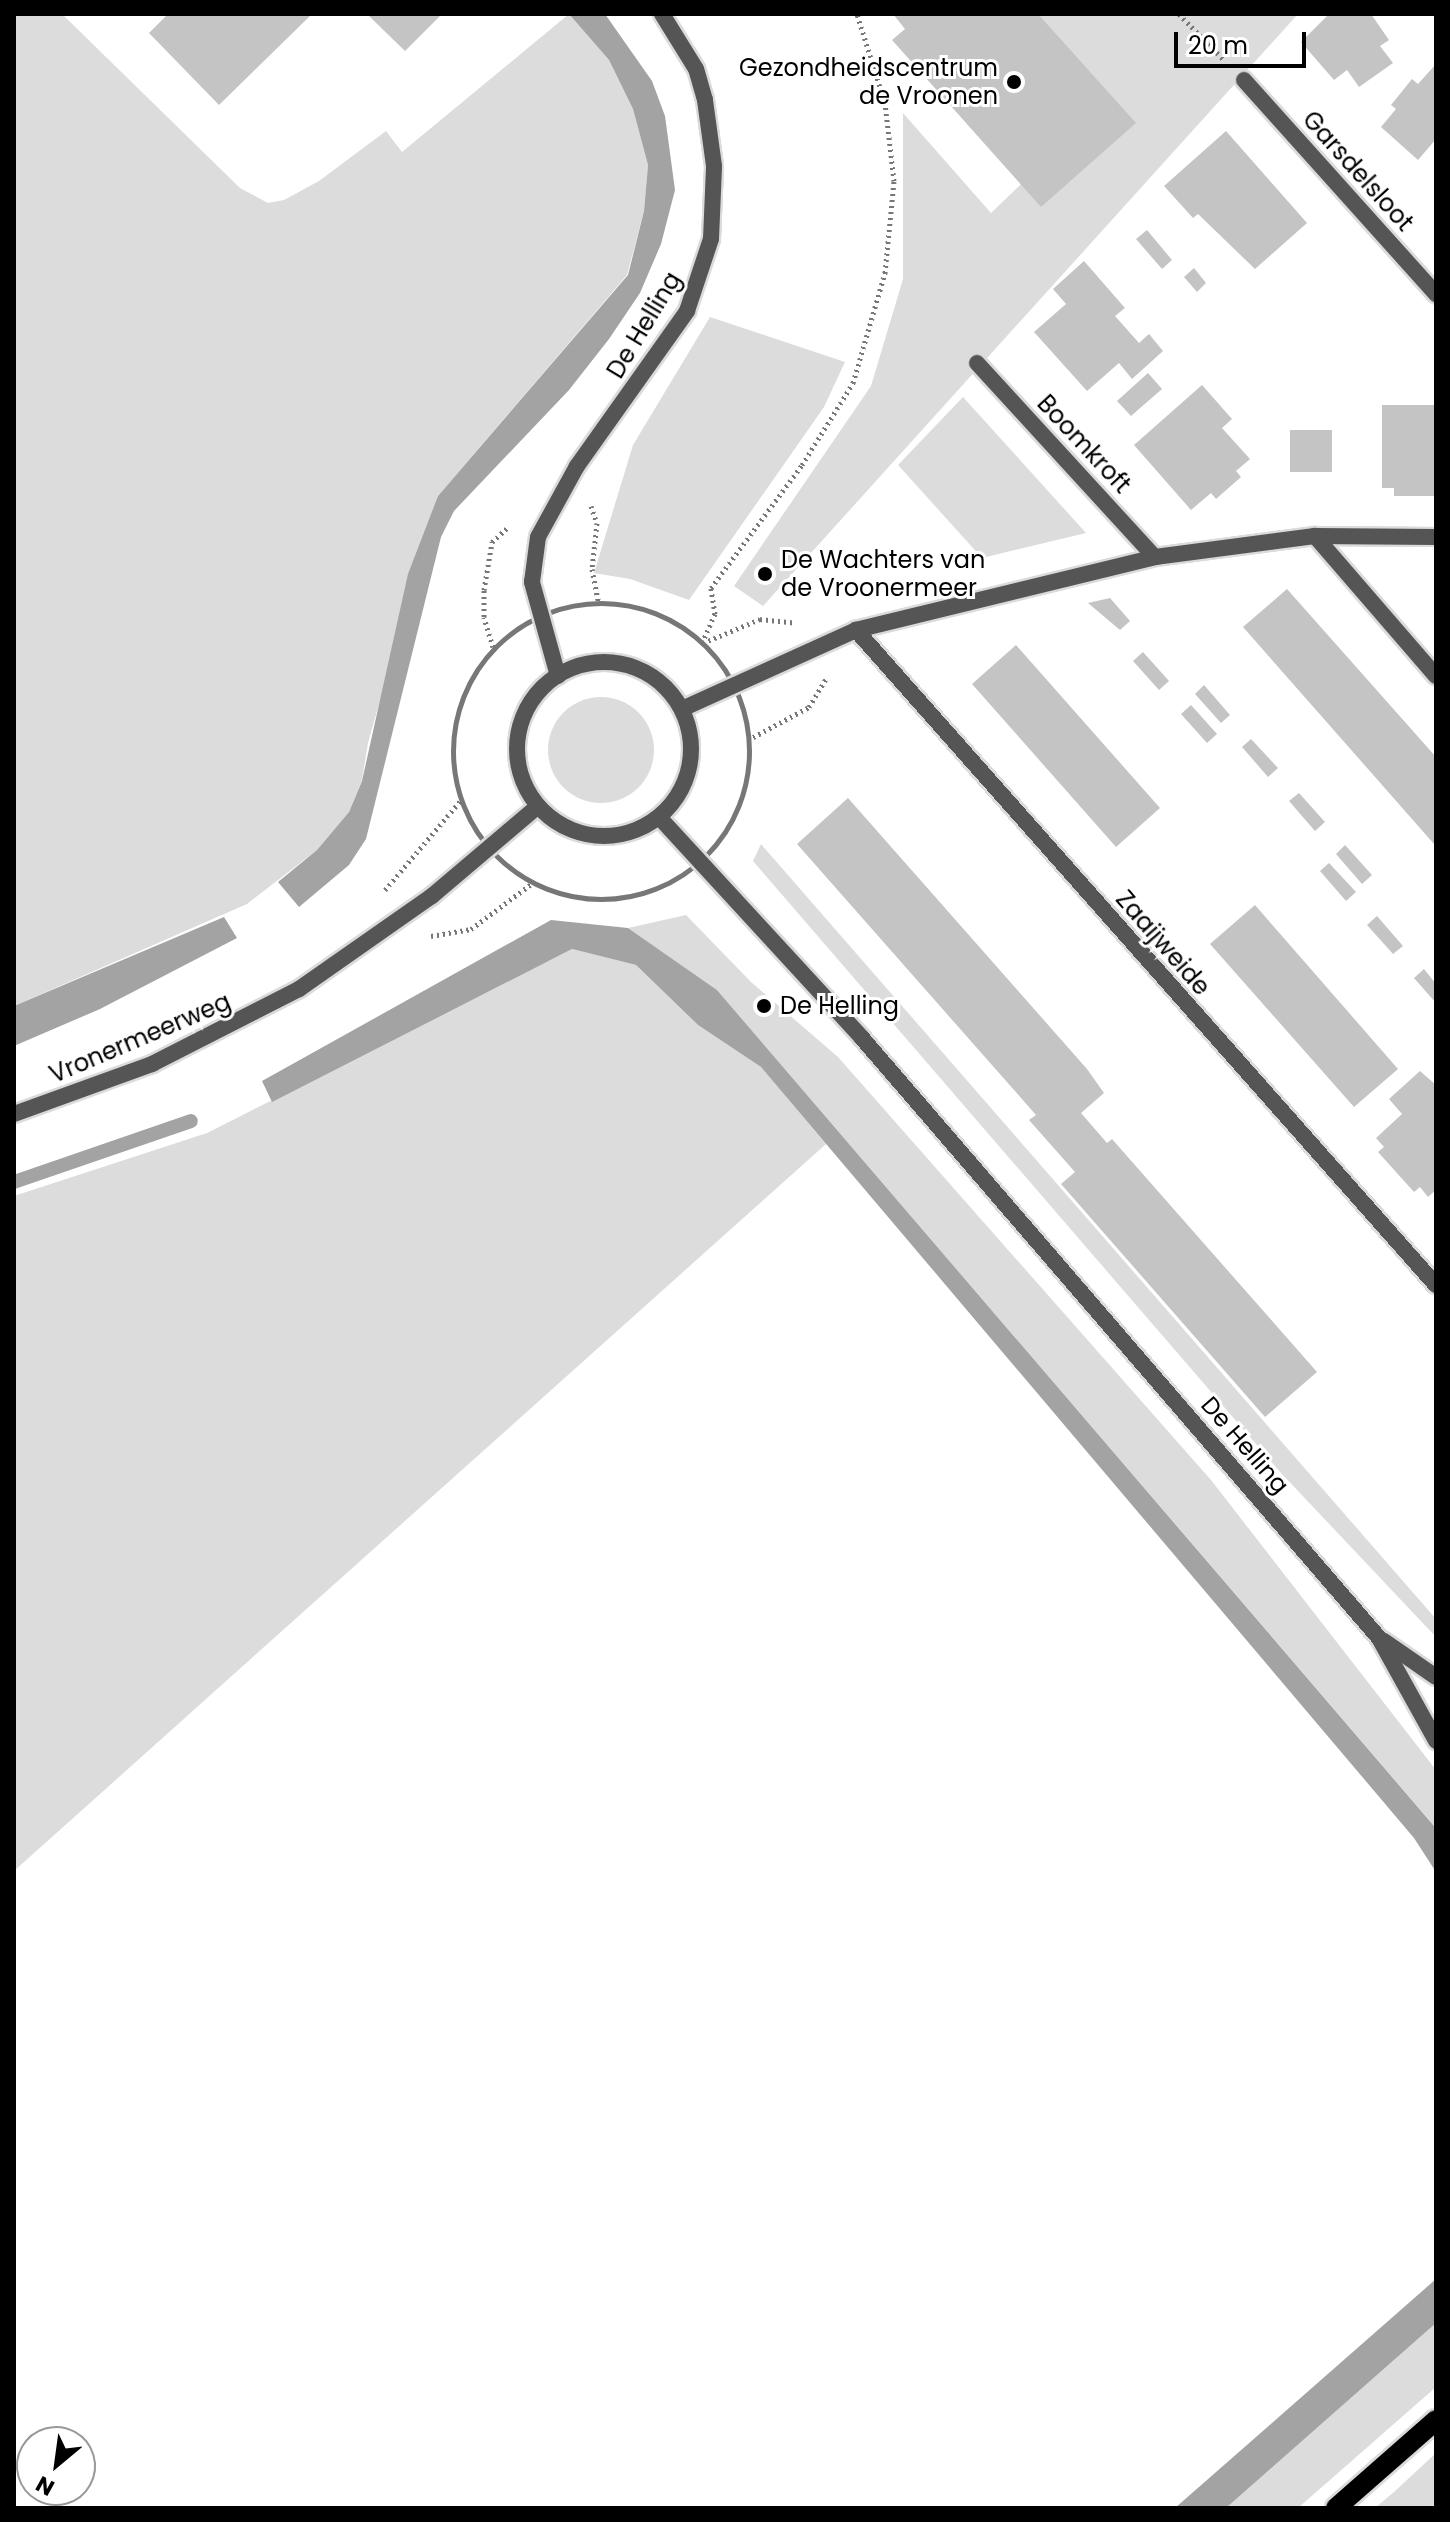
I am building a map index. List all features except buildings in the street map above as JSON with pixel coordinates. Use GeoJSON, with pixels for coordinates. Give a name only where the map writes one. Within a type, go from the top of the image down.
{"type":"FeatureCollection","features":[{"type":"Feature","properties":{"kind":"main road"},"geometry":{"type":"LineString","coordinates":[[1336,2508],[1436,2420]]}},
{"type":"Feature","properties":{"kind":"street","name":"De Helling"},"geometry":{"type":"LineString","coordinates":[[558,676],[532,582],[538,537],[577,466],[687,311],[711,239],[714,166],[705,100],[696,69],[662,14]]}},
{"type":"Feature","properties":{"kind":"street","name":"Garsdelsloot"},"geometry":{"type":"LineString","coordinates":[[1244,80],[1436,294]]}},
{"type":"Feature","properties":{"kind":"street","name":"Boomkroft"},"geometry":{"type":"LineString","coordinates":[[977,363],[1155,557]]}},
{"type":"Feature","properties":{"kind":"street"},"geometry":{"type":"LineString","coordinates":[[1315,536],[1436,676]]}},
{"type":"Feature","properties":{"kind":"street"},"geometry":{"type":"LineString","coordinates":[[682,709],[856,630],[1155,557],[1315,536],[1436,537]]}},
{"type":"Feature","properties":{"kind":"street","name":"Zaaijweide"},"geometry":{"type":"LineString","coordinates":[[856,630],[1436,1285]]}},
{"type":"Feature","properties":{"kind":"street"},"geometry":{"type":"LineString","coordinates":[[603,662],[627,665],[649,674],[682,709],[689,727],[690,767],[673,803],[659,817],[610,836],[583,834],[538,806],[521,773],[518,736],[531,702],[558,676],[603,662]]}},
{"type":"Feature","properties":{"kind":"street","name":"Vronermeerweg"},"geometry":{"type":"LineString","coordinates":[[14,1114],[152,1064],[266,1008],[364,948],[538,806]]}},
{"type":"Feature","properties":{"kind":"street","name":"De Helling"},"geometry":{"type":"LineString","coordinates":[[659,817],[862,1038],[1379,1638],[1436,1741]]}},
{"type":"Feature","properties":{"kind":"street","name":"De Helling"},"geometry":{"type":"LineString","coordinates":[[1379,1638],[1436,1677]]}},
{"type":"Feature","properties":{"kind":"path"},"geometry":{"type":"LineString","coordinates":[[801,624],[760,619],[702,643],[715,614],[711,588],[802,465],[853,383],[885,273],[894,181],[885,103],[857,14]]}},
{"type":"Feature","properties":{"kind":"path"},"geometry":{"type":"LineString","coordinates":[[1179,14],[1244,80]]}},
{"type":"Feature","properties":{"kind":"path"},"geometry":{"type":"LineString","coordinates":[[577,466],[597,523],[592,569],[599,604]]}},
{"type":"Feature","properties":{"kind":"path"},"geometry":{"type":"LineString","coordinates":[[425,937],[471,929],[534,882],[488,848],[461,799],[453,739],[461,701],[493,647],[539,616],[599,604],[649,610],[683,627]]}},
{"type":"Feature","properties":{"kind":"path"},"geometry":{"type":"LineString","coordinates":[[748,740],[809,707],[856,630]]}},
{"type":"Feature","properties":{"kind":"path"},"geometry":{"type":"LineString","coordinates":[[382,897],[387,884],[461,799]]}},
{"type":"Feature","properties":{"kind":"shaded area"},"geometry":{"type":"Polygon","coordinates":[[[14,14],[62,14],[240,188],[268,203],[284,200],[319,181],[386,131],[402,152],[569,14],[609,60],[633,109],[648,165],[644,211],[627,275],[438,496],[368,743],[362,780],[349,812],[317,850],[247,904],[14,1006],[14,14]]]}},
{"type":"Feature","properties":{"kind":"shaded area"},"geometry":{"type":"Polygon","coordinates":[[[569,14],[605,14],[652,81],[665,116],[675,190],[661,244],[640,293],[609,339],[569,390],[454,511],[441,537],[366,839],[349,865],[299,907],[278,882],[317,850],[349,812],[362,781],[408,574],[438,496],[628,275],[644,211],[648,165],[633,109],[609,60],[569,14]]]}},
{"type":"Feature","properties":{"kind":"shaded area"},"geometry":{"type":"Polygon","coordinates":[[[1025,14],[1298,14],[763,606],[734,586],[871,386],[903,279],[903,113],[991,213],[1105,103],[1025,14]]]}},
{"type":"Feature","properties":{"kind":"shaded area"},"geometry":{"type":"Polygon","coordinates":[[[710,317],[845,362],[824,407],[689,600],[630,579],[594,573],[633,445],[710,317]]]}},
{"type":"Feature","properties":{"kind":"shaded area"},"geometry":{"type":"Polygon","coordinates":[[[963,397],[1086,533],[982,558],[898,465],[963,397]]]}},
{"type":"Feature","properties":{"kind":"shaded area"},"geometry":{"type":"Polygon","coordinates":[[[601,697],[621,701],[638,713],[650,730],[654,750],[650,770],[638,787],[621,799],[601,803],[581,799],[564,787],[552,770],[548,750],[552,730],[564,713],[581,701],[601,697]]]}},
{"type":"Feature","properties":{"kind":"shaded area"},"geometry":{"type":"Polygon","coordinates":[[[761,844],[1436,1619],[1436,1637],[1281,1473],[753,861],[761,844]]]}},
{"type":"Feature","properties":{"kind":"shaded area"},"geometry":{"type":"Polygon","coordinates":[[[686,915],[751,982],[838,1057],[1211,1480],[1436,1770],[1436,1828],[717,990],[628,928],[686,915]]]}},
{"type":"Feature","properties":{"kind":"shaded area"},"geometry":{"type":"Polygon","coordinates":[[[224,917],[237,938],[100,1009],[14,1046],[14,1006],[224,917]]]}},
{"type":"Feature","properties":{"kind":"shaded area"},"geometry":{"type":"Polygon","coordinates":[[[551,920],[628,928],[717,990],[1434,1826],[1436,1872],[1414,1838],[761,1067],[698,1025],[636,965],[572,949],[272,1102],[262,1081],[551,920]]]}},
{"type":"Feature","properties":{"kind":"shaded area"},"geometry":{"type":"Polygon","coordinates":[[[572,949],[636,965],[698,1025],[761,1067],[826,1144],[14,1871],[14,1196],[207,1133],[572,949]]]}},
{"type":"Feature","properties":{"kind":"shaded area"},"geometry":{"type":"Polygon","coordinates":[[[1436,2279],[1436,2323],[1226,2508],[1175,2508],[1436,2279]]]}},
{"type":"Feature","properties":{"kind":"shaded area"},"geometry":{"type":"Polygon","coordinates":[[[1436,2323],[1436,2387],[1298,2508],[1226,2508],[1436,2323]]]}},
{"type":"Feature","properties":{"kind":"shaded area"},"geometry":{"type":"Polygon","coordinates":[[[1436,2453],[1436,2508],[1375,2508],[1394,2492],[1436,2453]]]}},
{"type":"Feature","properties":{"kind":"waterway"},"geometry":{"type":"LineString","coordinates":[[14,1182],[191,1121]]}},
{"type":"Feature","properties":{"kind":"place","name":"Gezondheidscentrum de Vroonen"},"geometry":{"type":"Point","coordinates":[1014,82]}},
{"type":"Feature","properties":{"kind":"place","name":"De Wachters van de Vroonermeer"},"geometry":{"type":"Point","coordinates":[765,574]}},
{"type":"Feature","properties":{"kind":"place","name":"De Helling"},"geometry":{"type":"Point","coordinates":[764,1006]}}]}
